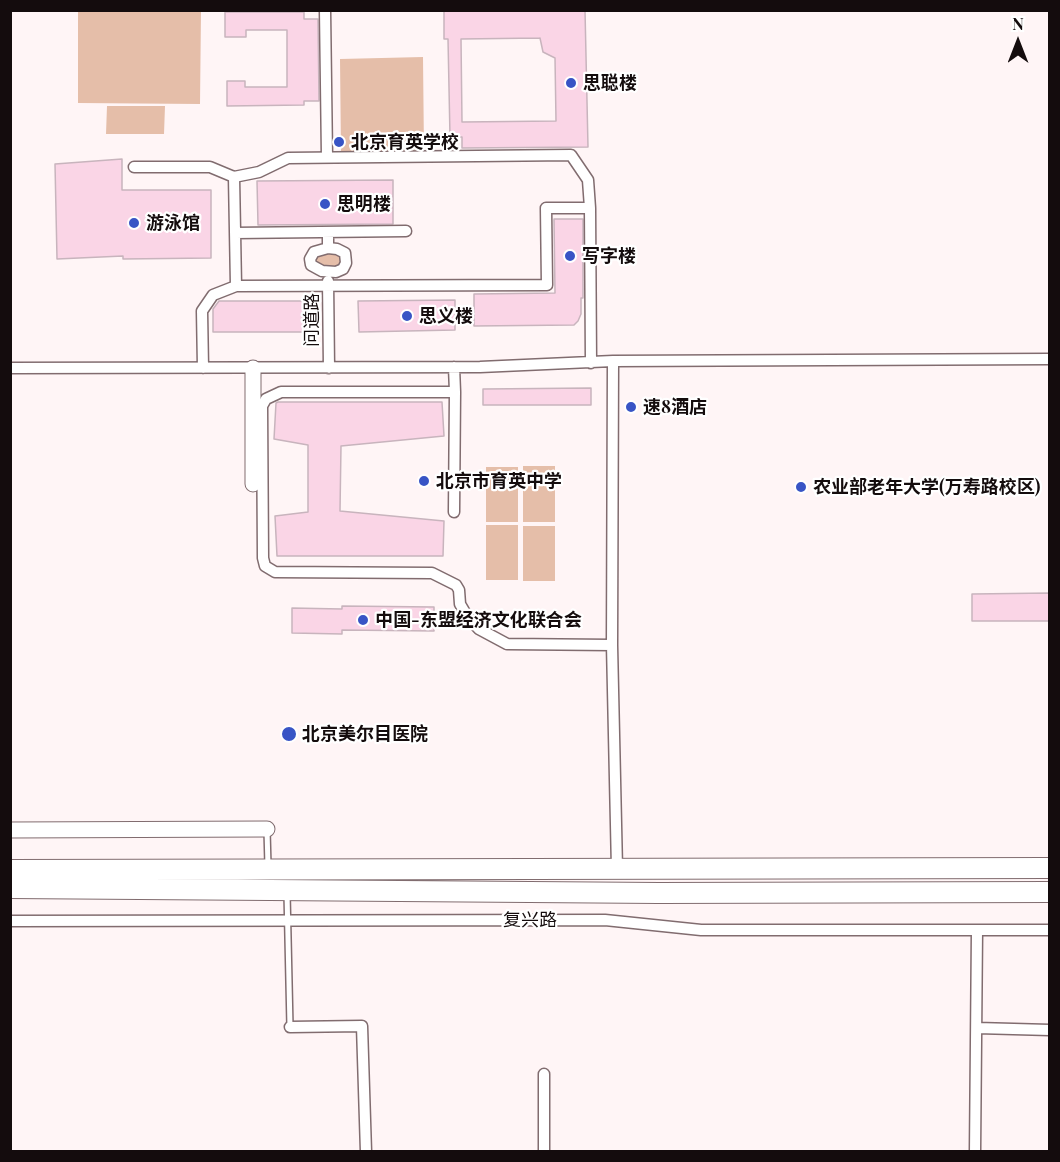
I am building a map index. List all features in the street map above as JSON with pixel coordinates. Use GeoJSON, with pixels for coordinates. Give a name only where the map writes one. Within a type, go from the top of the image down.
{"type":"FeatureCollection","features":[{"type":"Feature","properties":{"kind":"highway","name":"复兴路"},"geometry":{"type":"LineString","coordinates":[[10,888],[617,869],[1050,868]]}},
{"type":"Feature","properties":{"kind":"highway","name":"复兴路"},"geometry":{"type":"LineString","coordinates":[[10,870],[659,893],[1050,892]]}},
{"type":"Feature","properties":{"kind":"street"},"geometry":{"type":"LineString","coordinates":[[325,10],[327,158]]}},
{"type":"Feature","properties":{"kind":"street"},"geometry":{"type":"LineString","coordinates":[[134,167],[210,166],[234,177],[259,172],[288,158],[571,155],[588,180],[591,363]]}},
{"type":"Feature","properties":{"kind":"street"},"geometry":{"type":"LineString","coordinates":[[234,177],[236,286]]}},
{"type":"Feature","properties":{"kind":"street"},"geometry":{"type":"LineString","coordinates":[[203,368],[202,311],[213,296],[236,286],[547,285],[546,208],[590,208]]}},
{"type":"Feature","properties":{"kind":"street"},"geometry":{"type":"LineString","coordinates":[[235,232],[405,231]]}},
{"type":"Feature","properties":{"kind":"street"},"geometry":{"type":"LineString","coordinates":[[328,232],[328,248]]}},
{"type":"Feature","properties":{"kind":"street"},"geometry":{"type":"LineString","coordinates":[[328,248],[344,252],[346,263],[340,270],[328,272],[311,265],[312,254],[328,248]]}},
{"type":"Feature","properties":{"kind":"street","name":"问道路"},"geometry":{"type":"LineString","coordinates":[[328,272],[329,368]]}},
{"type":"Feature","properties":{"kind":"street"},"geometry":{"type":"LineString","coordinates":[[10,368],[454,367],[613,361],[1050,359]]}},
{"type":"Feature","properties":{"kind":"street"},"geometry":{"type":"LineString","coordinates":[[613,361],[612,645],[617,869]]}},
{"type":"Feature","properties":{"kind":"street"},"geometry":{"type":"LineString","coordinates":[[454,367],[454,512]]}},
{"type":"Feature","properties":{"kind":"street"},"geometry":{"type":"LineString","coordinates":[[253,368],[253,484]]}},
{"type":"Feature","properties":{"kind":"street"},"geometry":{"type":"LineString","coordinates":[[455,392],[281,392],[266,399],[262,406],[263,558],[265,566],[275,572],[432,573],[456,585],[459,590],[460,604],[479,629],[507,644],[612,645]]}},
{"type":"Feature","properties":{"kind":"street"},"geometry":{"type":"LineString","coordinates":[[10,830],[267,829]]}},
{"type":"Feature","properties":{"kind":"street","name":"复兴路"},"geometry":{"type":"LineString","coordinates":[[10,921],[605,920],[701,930],[1050,930]]}},
{"type":"Feature","properties":{"kind":"street"},"geometry":{"type":"LineString","coordinates":[[975,1152],[977,930]]}},
{"type":"Feature","properties":{"kind":"street"},"geometry":{"type":"LineString","coordinates":[[290,1027],[362,1026],[366,1152]]}},
{"type":"Feature","properties":{"kind":"street"},"geometry":{"type":"LineString","coordinates":[[977,1028],[1050,1030]]}},
{"type":"Feature","properties":{"kind":"street"},"geometry":{"type":"LineString","coordinates":[[544,1074],[544,1152]]}},
{"type":"Feature","properties":{"kind":"lane"},"geometry":{"type":"LineString","coordinates":[[267,829],[288,920],[290,1027]]}},
{"type":"Feature","properties":{"kind":"shaded area"},"geometry":{"type":"Polygon","coordinates":[[[78,11],[201,11],[200,104],[78,103],[78,11]]]}},
{"type":"Feature","properties":{"kind":"shaded area"},"geometry":{"type":"Polygon","coordinates":[[[423,57],[424,153],[341,154],[340,59],[423,57]]]}},
{"type":"Feature","properties":{"kind":"shaded area"},"geometry":{"type":"Polygon","coordinates":[[[107,106],[165,106],[164,134],[106,134],[107,106]]]}},
{"type":"Feature","properties":{"kind":"shaded area"},"geometry":{"type":"Polygon","coordinates":[[[342,253],[343,267],[317,269],[314,254],[342,253]]]}},
{"type":"Feature","properties":{"kind":"shaded area"},"geometry":{"type":"Polygon","coordinates":[[[523,466],[555,466],[555,522],[523,522],[523,466]]]}},
{"type":"Feature","properties":{"kind":"shaded area"},"geometry":{"type":"Polygon","coordinates":[[[486,467],[518,467],[518,522],[486,522],[486,467]]]}},
{"type":"Feature","properties":{"kind":"shaded area"},"geometry":{"type":"Polygon","coordinates":[[[486,525],[518,525],[518,580],[486,580],[486,525]]]}},
{"type":"Feature","properties":{"kind":"shaded area"},"geometry":{"type":"Polygon","coordinates":[[[523,526],[555,526],[555,581],[523,581],[523,526]]]}},
{"type":"Feature","properties":{"kind":"building","name":"思聪楼"},"geometry":{"type":"Polygon","coordinates":[[[444,10],[585,10],[588,147],[462,148],[462,137],[450,137],[448,39],[444,39],[444,10]],[[540,38],[461,39],[462,122],[556,121],[555,58],[543,52],[540,38]]]}},
{"type":"Feature","properties":{"kind":"building"},"geometry":{"type":"Polygon","coordinates":[[[225,12],[304,12],[304,19],[318,19],[319,101],[304,101],[304,105],[227,106],[227,81],[245,81],[245,87],[287,87],[287,30],[246,30],[246,37],[225,37],[225,12]]]}},
{"type":"Feature","properties":{"kind":"building","name":"游泳馆"},"geometry":{"type":"Polygon","coordinates":[[[122,159],[122,190],[211,190],[211,258],[123,259],[123,256],[57,259],[55,164],[122,159]]]}},
{"type":"Feature","properties":{"kind":"building","name":"思明楼"},"geometry":{"type":"Polygon","coordinates":[[[393,180],[393,224],[258,225],[257,181],[393,180]]]}},
{"type":"Feature","properties":{"kind":"building","name":"写字楼"},"geometry":{"type":"Polygon","coordinates":[[[554,219],[583,219],[583,298],[581,298],[581,314],[578,321],[574,325],[474,326],[474,294],[555,293],[554,219]]]}},
{"type":"Feature","properties":{"kind":"building","name":"思义楼"},"geometry":{"type":"Polygon","coordinates":[[[455,300],[455,330],[359,332],[358,301],[455,300]]]}},
{"type":"Feature","properties":{"kind":"building"},"geometry":{"type":"Polygon","coordinates":[[[219,301],[309,301],[309,332],[213,332],[213,309],[219,301]]]}},
{"type":"Feature","properties":{"kind":"building"},"geometry":{"type":"Polygon","coordinates":[[[591,388],[591,405],[483,405],[483,389],[591,388]]]}},
{"type":"Feature","properties":{"kind":"building"},"geometry":{"type":"Polygon","coordinates":[[[442,402],[444,436],[341,446],[340,511],[444,521],[443,556],[277,556],[275,516],[308,512],[308,445],[274,439],[276,403],[442,402]]]}},
{"type":"Feature","properties":{"kind":"building"},"geometry":{"type":"Polygon","coordinates":[[[1050,593],[1050,621],[972,621],[972,594],[1050,593]]]}},
{"type":"Feature","properties":{"kind":"building","name":"中国-东盟经济文化联合会"},"geometry":{"type":"Polygon","coordinates":[[[342,606],[434,607],[434,631],[342,630],[342,634],[292,633],[292,608],[342,609],[342,606]]]}},
{"type":"Feature","properties":{"kind":"place","name":"思聪楼"},"geometry":{"type":"Point","coordinates":[571,83]}},
{"type":"Feature","properties":{"kind":"place","name":"北京育英学校"},"geometry":{"type":"Point","coordinates":[339,142]}},
{"type":"Feature","properties":{"kind":"place","name":"思明楼"},"geometry":{"type":"Point","coordinates":[325,204]}},
{"type":"Feature","properties":{"kind":"place","name":"游泳馆"},"geometry":{"type":"Point","coordinates":[134,223]}},
{"type":"Feature","properties":{"kind":"place","name":"写字楼"},"geometry":{"type":"Point","coordinates":[570,256]}},
{"type":"Feature","properties":{"kind":"place","name":"思义楼"},"geometry":{"type":"Point","coordinates":[407,316]}},
{"type":"Feature","properties":{"kind":"place","name":"速8酒店"},"geometry":{"type":"Point","coordinates":[631,407]}},
{"type":"Feature","properties":{"kind":"place","name":"北京市育英中学"},"geometry":{"type":"Point","coordinates":[424,481]}},
{"type":"Feature","properties":{"kind":"place","name":"农业部老年大学(万寿路校区)"},"geometry":{"type":"Point","coordinates":[801,487]}},
{"type":"Feature","properties":{"kind":"place","name":"中国-东盟经济文化联合会"},"geometry":{"type":"Point","coordinates":[363,620]}},
{"type":"Feature","properties":{"kind":"place","name":"北京美尔目医院"},"geometry":{"type":"Point","coordinates":[289,734]}}]}
